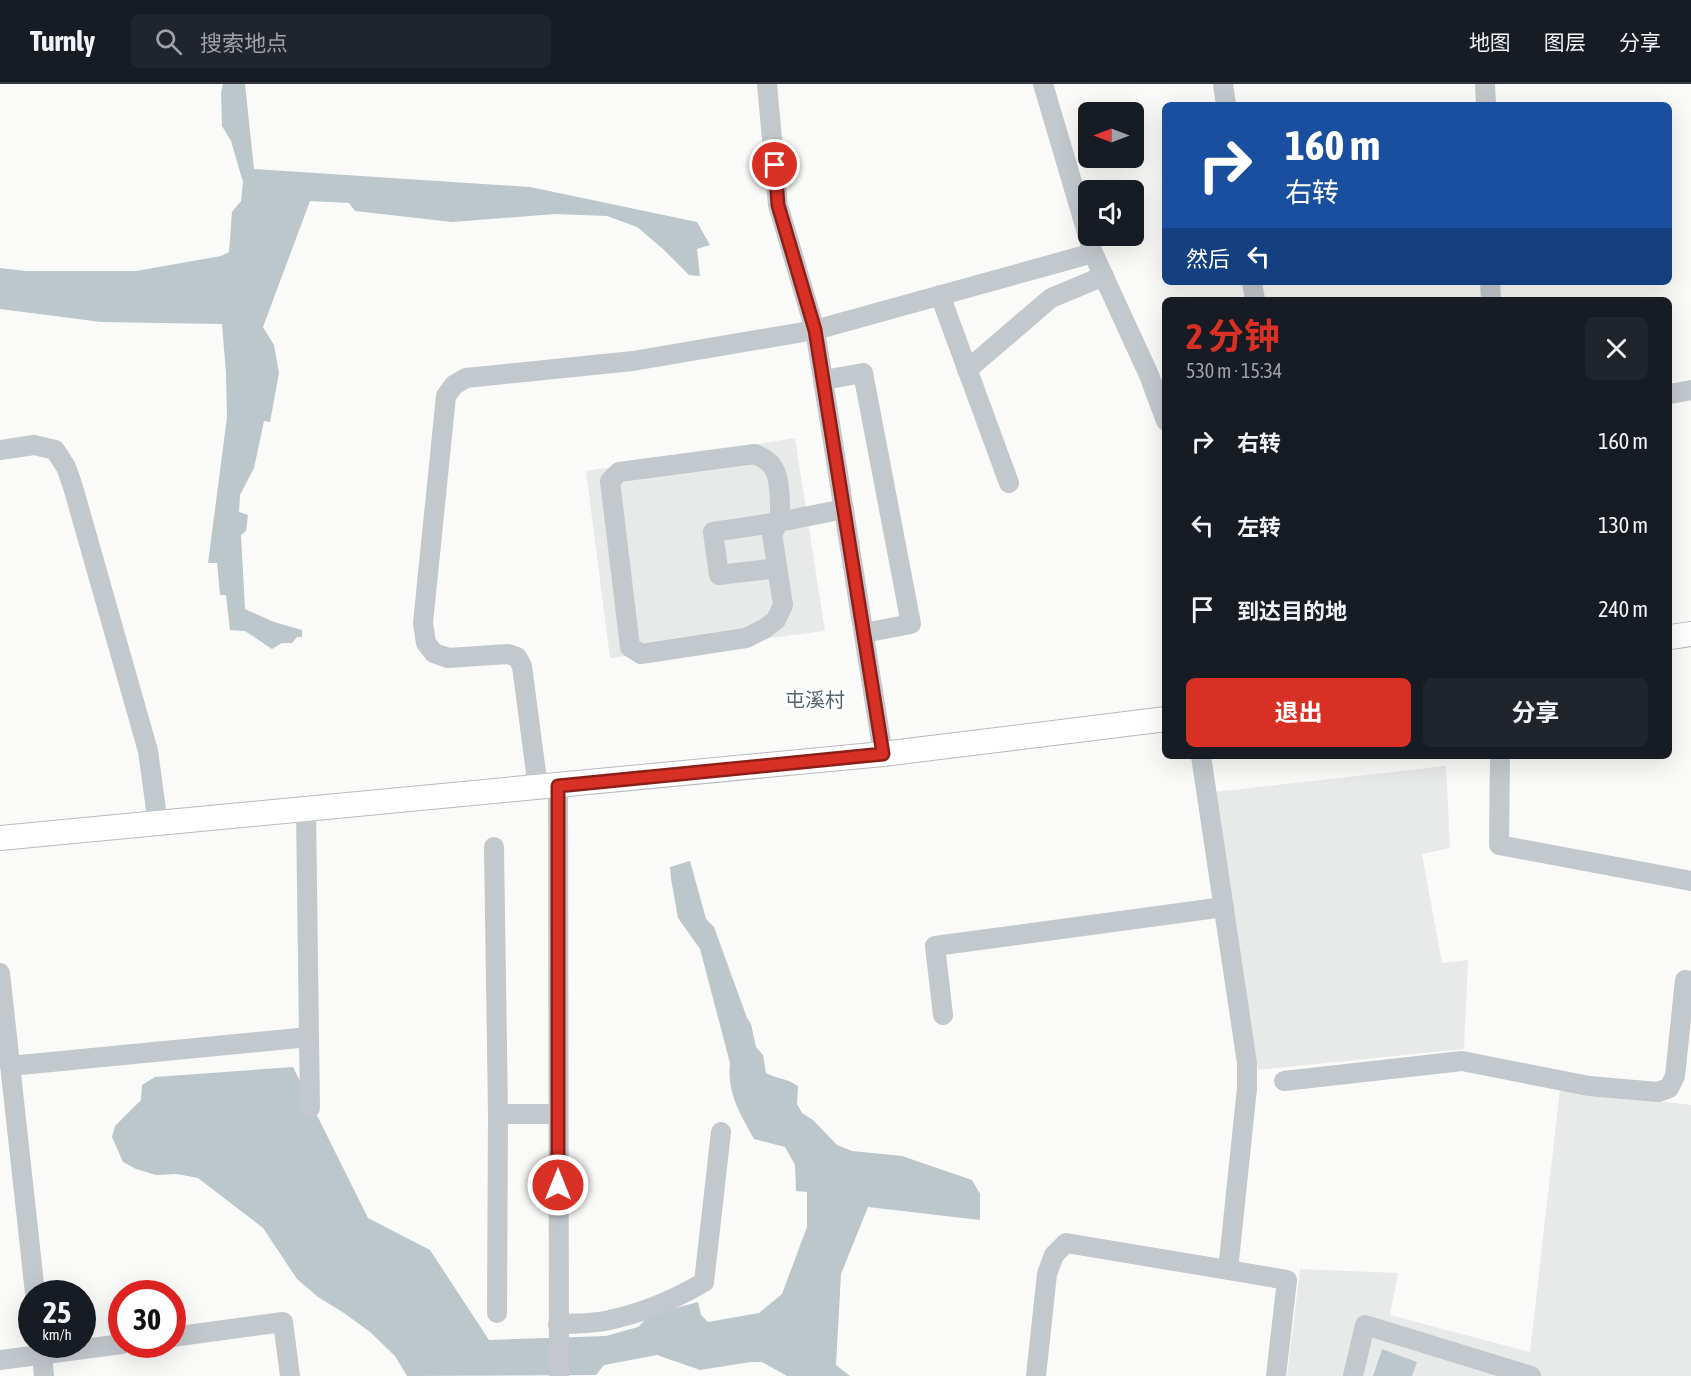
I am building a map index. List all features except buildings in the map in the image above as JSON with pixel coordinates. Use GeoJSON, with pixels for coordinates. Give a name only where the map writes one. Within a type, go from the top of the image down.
{"type":"FeatureCollection","features":[{"type":"Feature","properties":{"kind":"main road"},"geometry":{"type":"LineString","coordinates":[[1672,637],[1691,634]]}},
{"type":"Feature","properties":{"kind":"main road"},"geometry":{"type":"LineString","coordinates":[[0,838],[883,754],[1162,719]]}},
{"type":"Feature","properties":{"kind":"street"},"geometry":{"type":"LineString","coordinates":[[767,84],[778,205],[815,330],[883,754]]}},
{"type":"Feature","properties":{"kind":"street"},"geometry":{"type":"LineString","coordinates":[[1042,84],[1093,253],[1157,374],[1162,400]]}},
{"type":"Feature","properties":{"kind":"street"},"geometry":{"type":"LineString","coordinates":[[1223,84],[1226,102]]}},
{"type":"Feature","properties":{"kind":"street"},"geometry":{"type":"LineString","coordinates":[[1485,84],[1485,102]]}},
{"type":"Feature","properties":{"kind":"street"},"geometry":{"type":"LineString","coordinates":[[559,1376],[558,1114],[548,787],[522,666],[517,657],[508,654],[448,658],[434,653],[426,643],[423,623],[446,396],[454,385],[466,378],[633,361],[815,330],[1093,253]]}},
{"type":"Feature","properties":{"kind":"street"},"geometry":{"type":"LineString","coordinates":[[967,370],[1051,298],[1104,276]]}},
{"type":"Feature","properties":{"kind":"street"},"geometry":{"type":"LineString","coordinates":[[940,295],[1009,483]]}},
{"type":"Feature","properties":{"kind":"street"},"geometry":{"type":"LineString","coordinates":[[824,380],[863,373],[910,624],[864,633]]}},
{"type":"Feature","properties":{"kind":"street"},"geometry":{"type":"LineString","coordinates":[[1672,394],[1691,390]]}},
{"type":"Feature","properties":{"kind":"street"},"geometry":{"type":"LineString","coordinates":[[0,450],[34,445],[55,450],[66,467],[148,751],[158,824]]}},
{"type":"Feature","properties":{"kind":"street"},"geometry":{"type":"LineString","coordinates":[[755,454],[766,459],[776,471],[781,512],[779,522],[772,534],[783,605],[776,620],[746,638],[642,654],[630,647],[610,480],[619,472],[755,454]]}},
{"type":"Feature","properties":{"kind":"street"},"geometry":{"type":"LineString","coordinates":[[777,568],[718,575],[714,532],[844,509]]}},
{"type":"Feature","properties":{"kind":"street"},"geometry":{"type":"LineString","coordinates":[[1201,759],[1247,1064],[1247,1088],[1228,1270]]}},
{"type":"Feature","properties":{"kind":"street"},"geometry":{"type":"LineString","coordinates":[[1500,759],[1499,845],[1691,880]]}},
{"type":"Feature","properties":{"kind":"street"},"geometry":{"type":"LineString","coordinates":[[306,810],[310,1108]]}},
{"type":"Feature","properties":{"kind":"street"},"geometry":{"type":"LineString","coordinates":[[494,847],[498,1114],[497,1312]]}},
{"type":"Feature","properties":{"kind":"street"},"geometry":{"type":"LineString","coordinates":[[943,1015],[935,946],[1224,907]]}},
{"type":"Feature","properties":{"kind":"street"},"geometry":{"type":"LineString","coordinates":[[0,973],[10,1066],[9,1138],[33,1280]]}},
{"type":"Feature","properties":{"kind":"street"},"geometry":{"type":"LineString","coordinates":[[1284,1081],[1462,1061],[1589,1086],[1658,1092],[1669,1088],[1674,1076],[1685,980],[1691,981]]}},
{"type":"Feature","properties":{"kind":"street"},"geometry":{"type":"LineString","coordinates":[[10,1066],[309,1037]]}},
{"type":"Feature","properties":{"kind":"street"},"geometry":{"type":"LineString","coordinates":[[498,1114],[558,1114]]}},
{"type":"Feature","properties":{"kind":"street"},"geometry":{"type":"LineString","coordinates":[[558,1330],[604,1321],[638,1311],[682,1295],[704,1282],[721,1132]]}},
{"type":"Feature","properties":{"kind":"street"},"geometry":{"type":"LineString","coordinates":[[1036,1376],[1047,1274],[1054,1255],[1066,1243],[1287,1280],[1276,1376]]}},
{"type":"Feature","properties":{"kind":"street"},"geometry":{"type":"LineString","coordinates":[[186,1335],[283,1322],[290,1376]]}},
{"type":"Feature","properties":{"kind":"street"},"geometry":{"type":"LineString","coordinates":[[1353,1376],[1365,1325],[1531,1376]]}},
{"type":"Feature","properties":{"kind":"street"},"geometry":{"type":"LineString","coordinates":[[0,1360],[18,1355]]}},
{"type":"Feature","properties":{"kind":"street"},"geometry":{"type":"LineString","coordinates":[[42,1358],[44,1376]]}},
{"type":"Feature","properties":{"kind":"shaded area"},"geometry":{"type":"Polygon","coordinates":[[[223,84],[245,84],[254,169],[530,187],[697,222],[710,245],[697,249],[700,276],[689,275],[637,227],[607,216],[555,214],[452,222],[355,211],[349,203],[310,201],[263,327],[274,345],[279,373],[270,422],[264,421],[254,468],[240,495],[239,512],[248,515],[246,531],[241,535],[245,609],[274,622],[302,630],[302,637],[297,637],[292,643],[282,643],[272,649],[245,631],[230,630],[226,595],[220,595],[217,563],[208,563],[227,417],[222,324],[101,322],[0,309],[0,268],[26,271],[136,271],[221,256],[229,252],[232,212],[241,201],[243,182],[231,141],[222,126],[223,84]]]}},
{"type":"Feature","properties":{"kind":"shaded area"},"geometry":{"type":"Polygon","coordinates":[[[795,438],[825,631],[610,658],[586,471],[795,438]]]}},
{"type":"Feature","properties":{"kind":"shaded area"},"geometry":{"type":"Polygon","coordinates":[[[1446,766],[1450,848],[1422,854],[1442,963],[1468,960],[1464,1049],[1258,1070],[1215,792],[1446,766]]]}},
{"type":"Feature","properties":{"kind":"shaded area"},"geometry":{"type":"Polygon","coordinates":[[[690,861],[706,919],[714,927],[751,1024],[756,1047],[763,1055],[766,1073],[798,1086],[797,1104],[802,1113],[813,1120],[837,1145],[852,1151],[902,1156],[972,1180],[980,1194],[980,1220],[868,1207],[841,1274],[836,1365],[850,1376],[787,1376],[762,1362],[700,1370],[657,1355],[604,1365],[596,1375],[407,1376],[395,1356],[370,1332],[318,1297],[297,1279],[263,1228],[198,1178],[177,1174],[156,1175],[123,1162],[112,1137],[115,1126],[141,1100],[142,1085],[155,1077],[293,1067],[368,1218],[430,1250],[489,1340],[606,1336],[638,1327],[650,1315],[698,1302],[701,1315],[708,1322],[759,1313],[782,1294],[807,1227],[807,1192],[796,1191],[795,1165],[785,1147],[754,1139],[736,1103],[731,1084],[730,1063],[700,949],[678,918],[670,867],[690,861]]]}},
{"type":"Feature","properties":{"kind":"shaded area"},"geometry":{"type":"Polygon","coordinates":[[[1560,1089],[1691,1105],[1691,1376],[1412,1376],[1416,1362],[1382,1349],[1373,1376],[1287,1376],[1300,1269],[1398,1273],[1390,1315],[1530,1352],[1560,1089]]]}},
{"type":"Feature","properties":{"kind":"shaded area"},"geometry":{"type":"Polygon","coordinates":[[[1382,1349],[1417,1362],[1412,1376],[1373,1376],[1382,1349]]]}},
{"type":"Feature","properties":{"kind":"district","name":"屯溪村"},"geometry":{"type":"Point","coordinates":[815,699]}},
{"type":"Feature","properties":{"kind":"route"},"geometry":{"type":"LineString","coordinates":[[558,1185],[558,786],[883,754],[815,330],[778,205],[775,165]]}}]}
